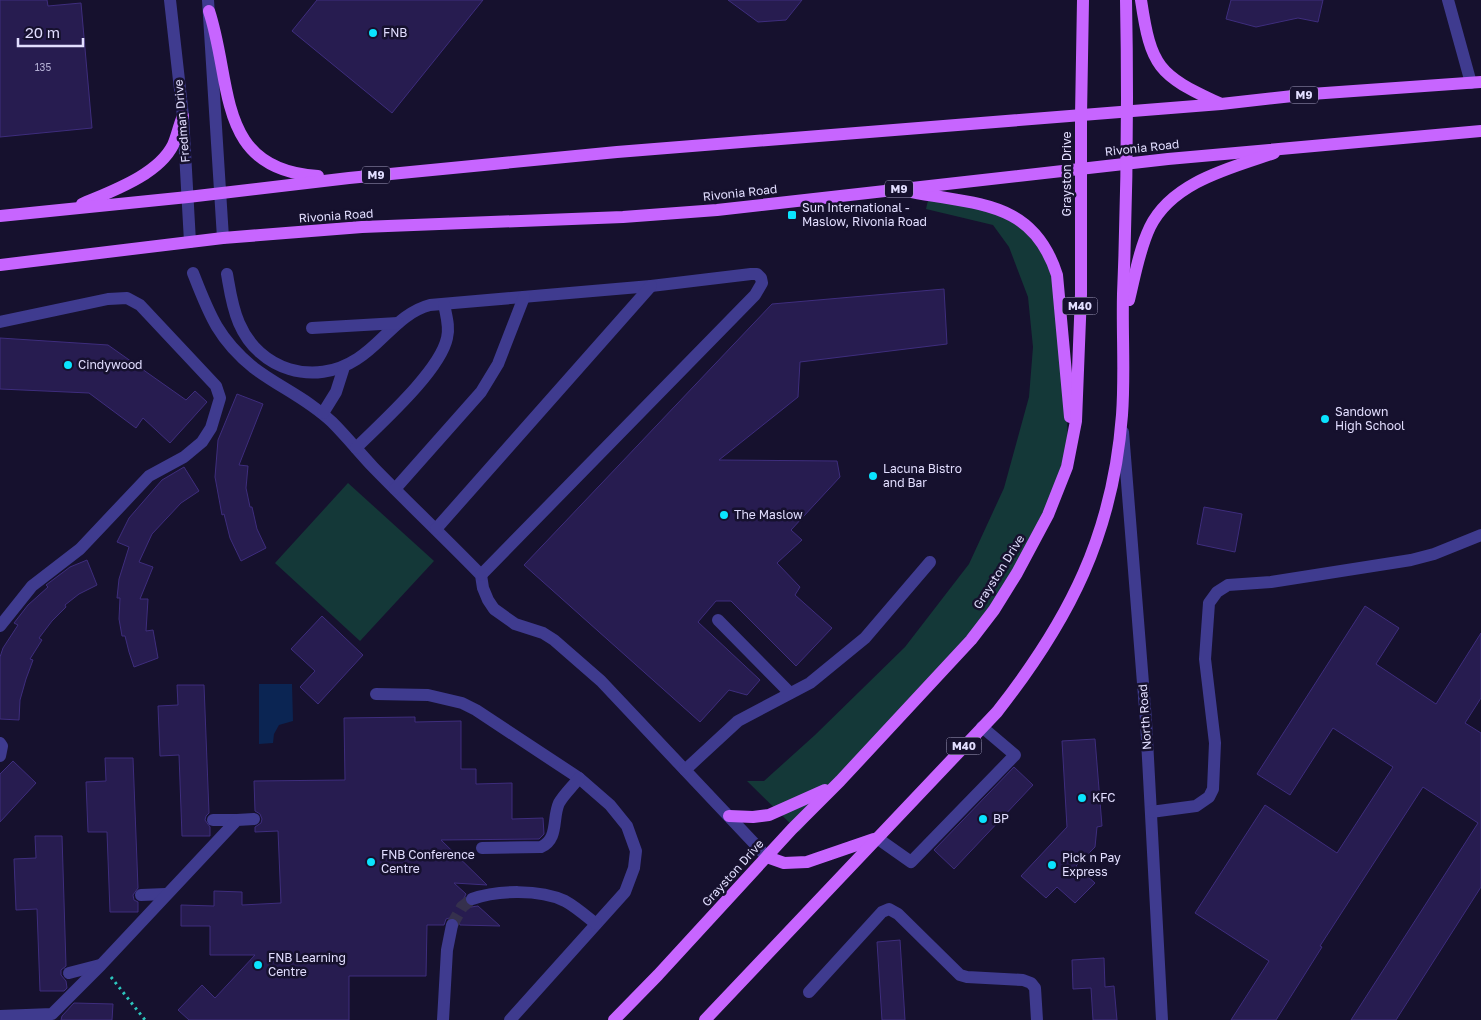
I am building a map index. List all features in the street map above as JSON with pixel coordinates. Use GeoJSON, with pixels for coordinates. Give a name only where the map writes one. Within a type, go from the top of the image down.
{"type":"FeatureCollection","features":[{"type":"Feature","properties":{"kind":"main road","name":"Grayston Drive"},"geometry":{"type":"LineString","coordinates":[[614,1020],[946,667],[994,610],[1029,553],[1048,515],[1067,467],[1076,421],[1079,370],[1080,116],[1083,0]]}},
{"type":"Feature","properties":{"kind":"main road","name":"M40"},"geometry":{"type":"LineString","coordinates":[[705,1020],[997,712],[1022,681],[1043,649],[1061,620],[1084,573],[1098,537],[1110,494],[1122,414],[1122,332],[1128,112],[1126,0]]}},
{"type":"Feature","properties":{"kind":"main road"},"geometry":{"type":"LineString","coordinates":[[1142,0],[1152,53],[1162,69],[1186,88],[1221,104]]}},
{"type":"Feature","properties":{"kind":"main road"},"geometry":{"type":"LineString","coordinates":[[208,6],[216,34],[228,103],[242,138],[258,155],[276,167],[305,175],[349,178]]}},
{"type":"Feature","properties":{"kind":"main road","name":"M9"},"geometry":{"type":"LineString","coordinates":[[0,216],[349,178],[617,152],[1128,112],[1311,94],[1476,83]]}},
{"type":"Feature","properties":{"kind":"main road"},"geometry":{"type":"LineString","coordinates":[[71,209],[119,187],[157,165],[172,146],[183,116]]}},
{"type":"Feature","properties":{"kind":"main road","name":"Rivonia Road"},"geometry":{"type":"LineString","coordinates":[[0,265],[223,238],[362,227],[632,216],[717,210],[1126,163],[1293,146],[1481,131]]}},
{"type":"Feature","properties":{"kind":"main road"},"geometry":{"type":"LineString","coordinates":[[1122,332],[1136,267],[1145,240],[1150,227],[1166,204],[1171,199],[1209,177],[1293,146]]}},
{"type":"Feature","properties":{"kind":"main road"},"geometry":{"type":"LineString","coordinates":[[900,189],[973,202],[998,209],[1016,217],[1028,226],[1041,241],[1057,275],[1072,444]]}},
{"type":"Feature","properties":{"kind":"main road"},"geometry":{"type":"LineString","coordinates":[[729,816],[753,817],[769,815],[817,795],[840,781]]}},
{"type":"Feature","properties":{"kind":"main road"},"geometry":{"type":"LineString","coordinates":[[767,857],[784,863],[807,862],[877,838]]}},
{"type":"Feature","properties":{"kind":"street","name":"Fredman Drive"},"geometry":{"type":"LineString","coordinates":[[170,0],[183,116],[190,242]]}},
{"type":"Feature","properties":{"kind":"street"},"geometry":{"type":"LineString","coordinates":[[1448,0],[1476,83]]}},
{"type":"Feature","properties":{"kind":"street"},"geometry":{"type":"LineString","coordinates":[[208,6],[223,238]]}},
{"type":"Feature","properties":{"kind":"street"},"geometry":{"type":"LineString","coordinates":[[193,273],[209,315],[219,333],[236,351],[253,367],[300,396],[323,413],[395,489],[481,574],[485,594],[494,609],[515,624],[539,631],[554,640],[616,695],[767,857]]}},
{"type":"Feature","properties":{"kind":"street"},"geometry":{"type":"LineString","coordinates":[[227,274],[233,305],[239,323],[260,352],[274,363],[285,368],[320,374],[344,367],[365,354],[407,315],[421,308],[444,304],[651,286],[751,274],[757,274],[761,278],[760,287],[755,295],[481,574]]}},
{"type":"Feature","properties":{"kind":"street"},"geometry":{"type":"LineString","coordinates":[[436,529],[651,286]]}},
{"type":"Feature","properties":{"kind":"street"},"geometry":{"type":"LineString","coordinates":[[395,489],[481,392],[498,364],[524,297]]}},
{"type":"Feature","properties":{"kind":"street"},"geometry":{"type":"LineString","coordinates":[[0,322],[108,299],[127,298],[140,305],[216,386],[220,398],[211,428],[202,442],[184,457],[149,476],[80,549],[32,586],[0,626]]}},
{"type":"Feature","properties":{"kind":"street"},"geometry":{"type":"LineString","coordinates":[[356,448],[413,391],[434,365],[447,340],[449,330],[444,304]]}},
{"type":"Feature","properties":{"kind":"street"},"geometry":{"type":"LineString","coordinates":[[312,328],[398,323]]}},
{"type":"Feature","properties":{"kind":"street"},"geometry":{"type":"LineString","coordinates":[[323,413],[336,392],[344,367]]}},
{"type":"Feature","properties":{"kind":"street","name":"North Road"},"geometry":{"type":"LineString","coordinates":[[1122,414],[1146,721],[1162,1020]]}},
{"type":"Feature","properties":{"kind":"street"},"geometry":{"type":"LineString","coordinates":[[1151,812],[1196,806],[1209,797],[1212,788],[1215,743],[1205,659],[1208,603],[1217,592],[1228,585],[1271,582],[1411,560],[1434,554],[1481,535]]}},
{"type":"Feature","properties":{"kind":"street"},"geometry":{"type":"LineString","coordinates":[[685,770],[738,721],[810,683],[865,638],[930,562]]}},
{"type":"Feature","properties":{"kind":"street"},"geometry":{"type":"LineString","coordinates":[[718,620],[790,693]]}},
{"type":"Feature","properties":{"kind":"street"},"geometry":{"type":"LineString","coordinates":[[376,694],[428,695],[462,703],[476,710],[579,778],[618,813],[627,826],[636,850],[634,868],[625,892],[510,1020]]}},
{"type":"Feature","properties":{"kind":"street"},"geometry":{"type":"LineString","coordinates":[[877,838],[911,862],[1015,755],[982,727]]}},
{"type":"Feature","properties":{"kind":"street"},"geometry":{"type":"LineString","coordinates":[[0,743],[2,746],[0,756]]}},
{"type":"Feature","properties":{"kind":"street"},"geometry":{"type":"LineString","coordinates":[[482,848],[541,847],[547,844],[553,834],[559,803],[579,778]]}},
{"type":"Feature","properties":{"kind":"street"},"geometry":{"type":"LineString","coordinates":[[212,820],[254,819]]}},
{"type":"Feature","properties":{"kind":"street"},"geometry":{"type":"LineString","coordinates":[[0,1016],[52,1014],[102,965],[166,894],[237,820]]}},
{"type":"Feature","properties":{"kind":"street"},"geometry":{"type":"LineString","coordinates":[[472,899],[501,893],[533,893],[566,901],[596,924]]}},
{"type":"Feature","properties":{"kind":"street"},"geometry":{"type":"LineString","coordinates":[[141,896],[166,894]]}},
{"type":"Feature","properties":{"kind":"street"},"geometry":{"type":"LineString","coordinates":[[810,992],[882,912],[888,909],[898,914],[960,975],[1031,982],[1035,988],[1037,1020]]}},
{"type":"Feature","properties":{"kind":"street"},"geometry":{"type":"LineString","coordinates":[[443,1020],[447,950],[452,925]]}},
{"type":"Feature","properties":{"kind":"street"},"geometry":{"type":"LineString","coordinates":[[69,973],[102,965]]}},
{"type":"Feature","properties":{"kind":"path"},"geometry":{"type":"LineString","coordinates":[[102,965],[145,1020]]}},
{"type":"Feature","properties":{"kind":"green space"},"geometry":{"type":"Polygon","coordinates":[[[930,192],[1036,228],[1062,308],[1068,445],[1047,511],[993,607],[799,832],[747,781],[764,781],[815,735],[905,647],[969,564],[1004,488],[1029,397],[1033,347],[1028,297],[1009,247],[993,225],[926,209],[930,192]]]}},
{"type":"Feature","properties":{"kind":"green space"},"geometry":{"type":"Polygon","coordinates":[[[348,483],[434,561],[360,641],[275,563],[348,483]]]}},
{"type":"Feature","properties":{"kind":"water"},"geometry":{"type":"Polygon","coordinates":[[[259,684],[292,684],[293,721],[279,725],[274,734],[273,743],[259,744],[259,684]]]}},
{"type":"Feature","properties":{"kind":"building"},"geometry":{"type":"Polygon","coordinates":[[[0,0],[47,0],[48,6],[81,3],[92,128],[0,137],[0,0]]]}},
{"type":"Feature","properties":{"kind":"building"},"geometry":{"type":"Polygon","coordinates":[[[317,0],[483,0],[392,113],[292,31],[317,0]]]}},
{"type":"Feature","properties":{"kind":"building"},"geometry":{"type":"Polygon","coordinates":[[[728,0],[802,0],[786,20],[758,22],[728,0]]]}},
{"type":"Feature","properties":{"kind":"building"},"geometry":{"type":"Polygon","coordinates":[[[1231,0],[1323,0],[1318,22],[1298,18],[1256,27],[1226,19],[1231,0]]]}},
{"type":"Feature","properties":{"kind":"building"},"geometry":{"type":"Polygon","coordinates":[[[944,289],[947,344],[800,362],[798,397],[719,460],[837,461],[840,477],[791,530],[802,540],[777,563],[800,587],[795,595],[832,628],[796,666],[731,601],[716,601],[698,622],[760,680],[747,695],[729,690],[700,722],[524,565],[772,304],[944,289]]]}},
{"type":"Feature","properties":{"kind":"building","name":"Cindywood"},"geometry":{"type":"Polygon","coordinates":[[[0,338],[108,345],[186,400],[195,391],[207,402],[170,443],[143,418],[136,428],[89,393],[0,389],[0,338]]]}},
{"type":"Feature","properties":{"kind":"building"},"geometry":{"type":"Polygon","coordinates":[[[237,394],[263,404],[239,465],[248,466],[246,488],[250,507],[252,507],[257,529],[266,548],[241,561],[230,538],[224,514],[222,515],[215,477],[218,440],[237,394]]]}},
{"type":"Feature","properties":{"kind":"building"},"geometry":{"type":"Polygon","coordinates":[[[184,467],[199,491],[181,503],[152,534],[139,562],[153,567],[140,599],[148,599],[146,631],[153,630],[158,658],[134,667],[125,636],[122,636],[119,619],[120,598],[117,598],[119,579],[129,547],[117,542],[129,518],[162,480],[184,467]]]}},
{"type":"Feature","properties":{"kind":"building"},"geometry":{"type":"Polygon","coordinates":[[[1204,507],[1242,514],[1235,552],[1197,544],[1204,507]]]}},
{"type":"Feature","properties":{"kind":"building"},"geometry":{"type":"Polygon","coordinates":[[[87,560],[97,585],[79,594],[65,605],[66,607],[39,638],[42,640],[30,659],[33,660],[20,700],[19,720],[0,719],[0,657],[3,648],[18,625],[14,623],[28,605],[48,587],[46,585],[70,567],[87,560]]]}},
{"type":"Feature","properties":{"kind":"building"},"geometry":{"type":"Polygon","coordinates":[[[1365,606],[1399,628],[1376,664],[1436,704],[1481,633],[1481,698],[1465,723],[1481,733],[1481,887],[1396,1020],[1351,1020],[1478,823],[1423,787],[1320,946],[1322,947],[1276,1020],[1231,1020],[1269,961],[1195,913],[1265,805],[1337,853],[1393,767],[1333,728],[1290,795],[1257,774],[1365,606]]]}},
{"type":"Feature","properties":{"kind":"building"},"geometry":{"type":"Polygon","coordinates":[[[322,616],[363,655],[318,704],[300,687],[315,671],[291,649],[322,616]]]}},
{"type":"Feature","properties":{"kind":"building"},"geometry":{"type":"Polygon","coordinates":[[[177,685],[204,685],[209,813],[205,820],[210,827],[210,836],[182,836],[179,755],[160,756],[158,706],[178,705],[177,685]]]}},
{"type":"Feature","properties":{"kind":"building","name":"FNB Conference Centre"},"geometry":{"type":"Polygon","coordinates":[[[415,717],[415,722],[461,721],[461,769],[476,769],[476,784],[512,783],[512,819],[543,818],[544,834],[539,839],[441,840],[487,885],[454,883],[466,894],[464,898],[466,904],[471,907],[478,906],[500,926],[460,925],[458,919],[453,917],[446,919],[444,925],[427,925],[426,976],[349,976],[349,1020],[189,1020],[178,1010],[202,985],[215,998],[255,955],[210,955],[210,926],[181,926],[181,905],[214,906],[214,891],[242,892],[242,905],[281,903],[278,831],[255,832],[255,827],[261,823],[262,819],[260,814],[255,811],[254,781],[345,780],[344,718],[415,717]]]}},
{"type":"Feature","properties":{"kind":"building","name":"KFC"},"geometry":{"type":"Polygon","coordinates":[[[1095,739],[1102,826],[1097,827],[1095,847],[1076,866],[1095,883],[1075,903],[1057,887],[1046,898],[1021,876],[1067,827],[1062,741],[1095,739]]]}},
{"type":"Feature","properties":{"kind":"building"},"geometry":{"type":"Polygon","coordinates":[[[105,758],[133,758],[138,888],[133,895],[134,900],[138,902],[138,912],[110,912],[107,832],[88,832],[86,782],[106,781],[105,758]]]}},
{"type":"Feature","properties":{"kind":"building"},"geometry":{"type":"Polygon","coordinates":[[[13,761],[36,783],[0,822],[0,774],[13,761]]]}},
{"type":"Feature","properties":{"kind":"building"},"geometry":{"type":"Polygon","coordinates":[[[1014,767],[1033,785],[954,869],[934,850],[1014,767]]]}},
{"type":"Feature","properties":{"kind":"building"},"geometry":{"type":"Polygon","coordinates":[[[35,836],[62,836],[66,966],[61,970],[61,975],[66,981],[67,988],[64,991],[40,991],[37,909],[16,910],[14,859],[36,858],[35,836]]]}},
{"type":"Feature","properties":{"kind":"building"},"geometry":{"type":"Polygon","coordinates":[[[900,940],[905,1020],[882,1020],[877,942],[900,940]]]}},
{"type":"Feature","properties":{"kind":"building"},"geometry":{"type":"Polygon","coordinates":[[[1104,958],[1105,987],[1114,986],[1117,1020],[1093,1020],[1091,988],[1073,989],[1072,960],[1104,958]]]}},
{"type":"Feature","properties":{"kind":"building"},"geometry":{"type":"Polygon","coordinates":[[[74,1003],[113,1004],[112,1020],[61,1020],[62,1016],[74,1003]]]}},
{"type":"Feature","properties":{"kind":"tunnel"},"geometry":{"type":"LineString","coordinates":[[452,925],[462,907],[472,899]]}},
{"type":"Feature","properties":{"kind":"place","name":"FNB"},"geometry":{"type":"Point","coordinates":[373,33]}},
{"type":"Feature","properties":{"kind":"place","name":"Sun International - Maslow, Rivonia Road"},"geometry":{"type":"Point","coordinates":[792,215]}},
{"type":"Feature","properties":{"kind":"place","name":"Cindywood"},"geometry":{"type":"Point","coordinates":[68,365]}},
{"type":"Feature","properties":{"kind":"place","name":"Sandown High School"},"geometry":{"type":"Point","coordinates":[1325,419]}},
{"type":"Feature","properties":{"kind":"place","name":"Lacuna Bistro and Bar"},"geometry":{"type":"Point","coordinates":[873,476]}},
{"type":"Feature","properties":{"kind":"place","name":"The Maslow"},"geometry":{"type":"Point","coordinates":[724,515]}},
{"type":"Feature","properties":{"kind":"place","name":"KFC"},"geometry":{"type":"Point","coordinates":[1082,798]}},
{"type":"Feature","properties":{"kind":"place","name":"BP"},"geometry":{"type":"Point","coordinates":[983,819]}},
{"type":"Feature","properties":{"kind":"place","name":"FNB Conference Centre"},"geometry":{"type":"Point","coordinates":[371,862]}},
{"type":"Feature","properties":{"kind":"place","name":"Pick n Pay Express"},"geometry":{"type":"Point","coordinates":[1052,865]}},
{"type":"Feature","properties":{"kind":"place","name":"FNB Learning Centre"},"geometry":{"type":"Point","coordinates":[258,965]}}]}
